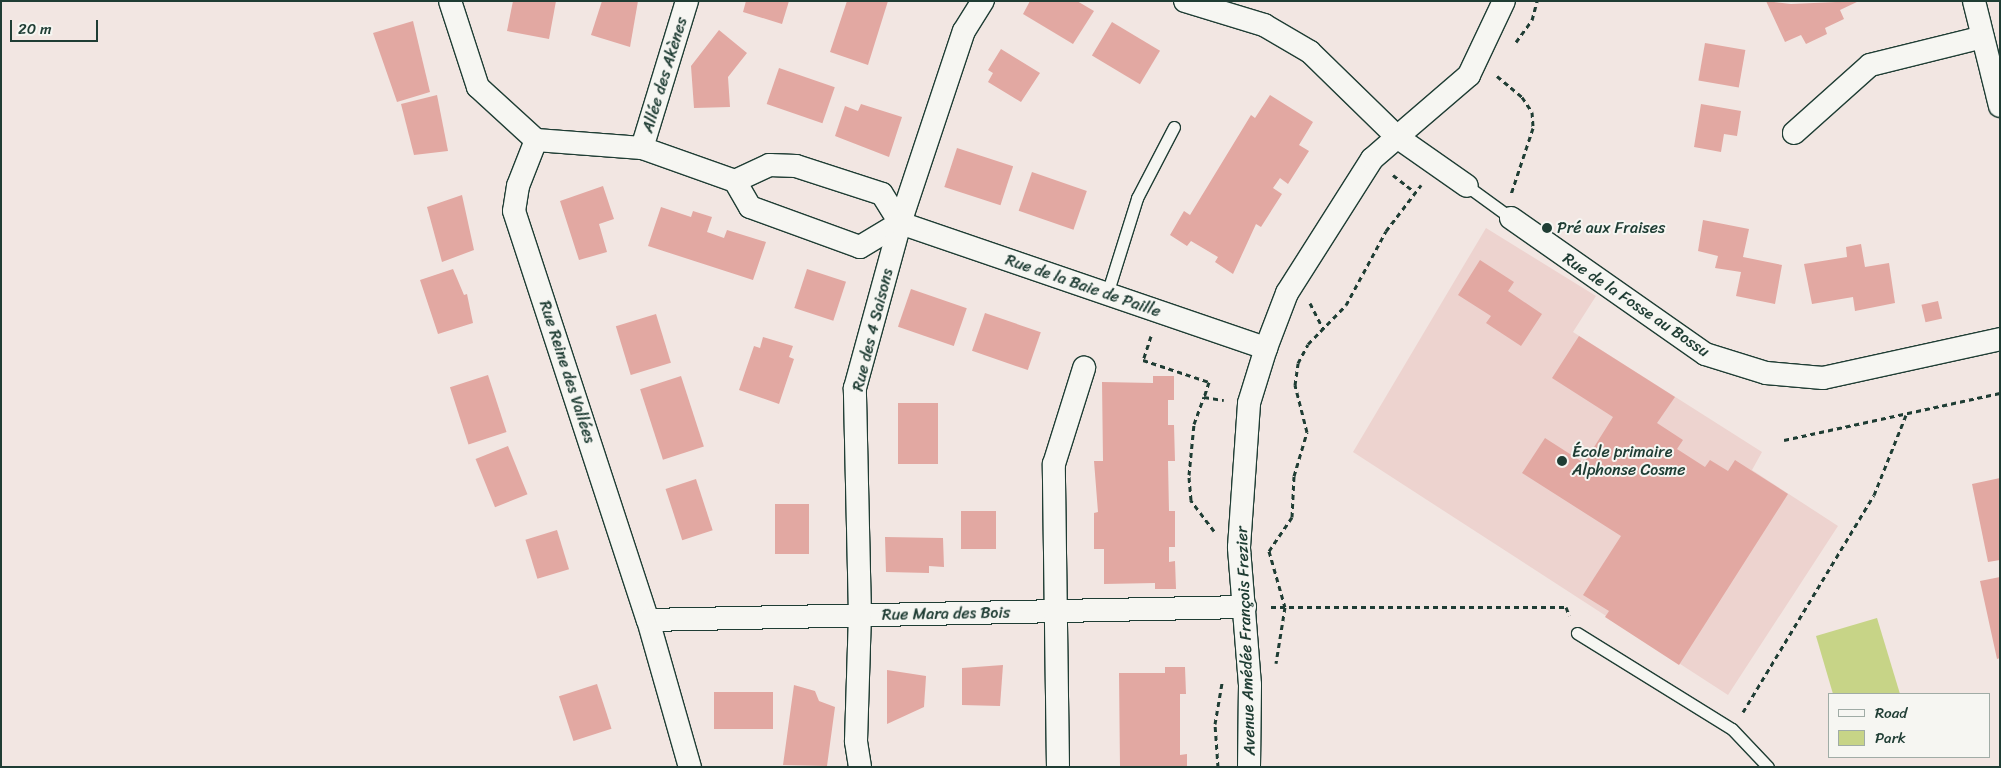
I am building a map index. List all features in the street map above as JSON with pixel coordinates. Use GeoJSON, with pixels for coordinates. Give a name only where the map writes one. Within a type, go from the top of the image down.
{"type":"FeatureCollection","features":[{"type":"Feature","properties":{"kind":"street"},"geometry":{"type":"LineString","coordinates":[[450,1],[478,87],[536,140],[642,148],[736,181],[750,207],[860,246],[900,223],[882,194],[796,166],[769,165],[736,181]]}},
{"type":"Feature","properties":{"kind":"street","name":"Allée des Akènes"},"geometry":{"type":"LineString","coordinates":[[642,148],[687,1]]}},
{"type":"Feature","properties":{"kind":"street","name":"Rue des 4 Saisons"},"geometry":{"type":"LineString","coordinates":[[860,767],[856,741],[860,616],[855,388],[900,223],[964,31],[983,1]]}},
{"type":"Feature","properties":{"kind":"street"},"geometry":{"type":"LineString","coordinates":[[1185,1],[1264,25],[1310,52],[1397,137],[1467,186]]}},
{"type":"Feature","properties":{"kind":"street","name":"Avenue Amédée François Frezier"},"geometry":{"type":"LineString","coordinates":[[1249,767],[1245,607],[1240,547],[1249,403],[1266,348],[1287,293],[1372,159],[1469,75],[1504,1]]}},
{"type":"Feature","properties":{"kind":"street"},"geometry":{"type":"LineString","coordinates":[[1974,1],[2000,106]]}},
{"type":"Feature","properties":{"kind":"street"},"geometry":{"type":"LineString","coordinates":[[1794,133],[1870,65],[1982,37]]}},
{"type":"Feature","properties":{"kind":"street","name":"Rue Reine des Vallées"},"geometry":{"type":"LineString","coordinates":[[536,140],[518,186],[514,212],[648,620],[690,767]]}},
{"type":"Feature","properties":{"kind":"street","name":"Rue de la Fosse au Bossu"},"geometry":{"type":"LineString","coordinates":[[1508,216],[1705,354],[1766,372],[1823,378],[2000,339]]}},
{"type":"Feature","properties":{"kind":"street","name":"Rue de la Baie de Paille"},"geometry":{"type":"LineString","coordinates":[[900,223],[1266,348]]}},
{"type":"Feature","properties":{"kind":"street"},"geometry":{"type":"LineString","coordinates":[[1058,767],[1054,464],[1084,368]]}},
{"type":"Feature","properties":{"kind":"street","name":"Rue Mara des Bois"},"geometry":{"type":"LineString","coordinates":[[648,620],[1245,607]]}},
{"type":"Feature","properties":{"kind":"lane"},"geometry":{"type":"LineString","coordinates":[[1106,294],[1137,198],[1174,127]]}},
{"type":"Feature","properties":{"kind":"lane","name":"Rue de la Fosse au Bossu"},"geometry":{"type":"LineString","coordinates":[[1467,186],[1508,216]]}},
{"type":"Feature","properties":{"kind":"lane"},"geometry":{"type":"LineString","coordinates":[[1577,633],[1732,729],[1768,767]]}},
{"type":"Feature","properties":{"kind":"path"},"geometry":{"type":"LineString","coordinates":[[1476,59],[1522,97],[1532,112],[1533,128],[1508,216]]}},
{"type":"Feature","properties":{"kind":"path"},"geometry":{"type":"LineString","coordinates":[[1269,551],[1292,517],[1294,476],[1307,432],[1295,385],[1298,363],[1308,344],[1346,305],[1386,231],[1409,206],[1434,163]]}},
{"type":"Feature","properties":{"kind":"path"},"geometry":{"type":"LineString","coordinates":[[1159,312],[1143,360],[1209,382],[1194,424],[1188,476],[1191,500],[1217,535]]}},
{"type":"Feature","properties":{"kind":"path"},"geometry":{"type":"LineString","coordinates":[[1784,440],[2000,394]]}},
{"type":"Feature","properties":{"kind":"path"},"geometry":{"type":"LineString","coordinates":[[1204,397],[1249,403]]}},
{"type":"Feature","properties":{"kind":"path"},"geometry":{"type":"LineString","coordinates":[[1732,729],[1874,495],[1906,415]]}},
{"type":"Feature","properties":{"kind":"path"},"geometry":{"type":"LineString","coordinates":[[1245,607],[1566,608],[1577,633]]}},
{"type":"Feature","properties":{"kind":"shaded area","name":"École primaire Alphonse Cosme"},"geometry":{"type":"Polygon","coordinates":[[[1486,228],[1596,296],[1573,332],[1762,452],[1752,470],[1838,526],[1728,695],[1353,452],[1486,228]]]}},
{"type":"Feature","properties":{"kind":"green space"},"geometry":{"type":"Polygon","coordinates":[[[1877,618],[1900,693],[1833,693],[1816,636],[1877,618]]]}},
{"type":"Feature","properties":{"kind":"building"},"geometry":{"type":"Polygon","coordinates":[[[513,1],[556,1],[549,39],[507,31],[513,1]]]}},
{"type":"Feature","properties":{"kind":"building"},"geometry":{"type":"Polygon","coordinates":[[[602,1],[638,1],[630,47],[591,35],[602,1]]]}},
{"type":"Feature","properties":{"kind":"building"},"geometry":{"type":"Polygon","coordinates":[[[746,1],[789,1],[782,24],[743,12],[746,1]]]}},
{"type":"Feature","properties":{"kind":"building"},"geometry":{"type":"Polygon","coordinates":[[[847,1],[888,1],[868,65],[830,52],[847,1]]]}},
{"type":"Feature","properties":{"kind":"building"},"geometry":{"type":"Polygon","coordinates":[[[1030,1],[1077,1],[1094,11],[1073,44],[1023,14],[1030,1]]]}},
{"type":"Feature","properties":{"kind":"building"},"geometry":{"type":"Polygon","coordinates":[[[1766,1],[1791,4],[1859,1],[1840,10],[1844,19],[1825,28],[1827,34],[1806,44],[1801,35],[1785,42],[1766,1]]]}},
{"type":"Feature","properties":{"kind":"building"},"geometry":{"type":"Polygon","coordinates":[[[413,21],[430,92],[397,102],[373,33],[413,21]]]}},
{"type":"Feature","properties":{"kind":"building"},"geometry":{"type":"Polygon","coordinates":[[[1112,22],[1160,51],[1140,84],[1092,55],[1112,22]]]}},
{"type":"Feature","properties":{"kind":"building"},"geometry":{"type":"Polygon","coordinates":[[[719,30],[747,53],[728,77],[730,107],[694,108],[691,66],[719,30]]]}},
{"type":"Feature","properties":{"kind":"building"},"geometry":{"type":"Polygon","coordinates":[[[1705,43],[1745,50],[1739,88],[1698,80],[1705,43]]]}},
{"type":"Feature","properties":{"kind":"building"},"geometry":{"type":"Polygon","coordinates":[[[1001,49],[1040,73],[1021,102],[988,82],[993,73],[988,70],[1001,49]]]}},
{"type":"Feature","properties":{"kind":"building"},"geometry":{"type":"Polygon","coordinates":[[[779,68],[835,87],[822,123],[767,104],[779,68]]]}},
{"type":"Feature","properties":{"kind":"building"},"geometry":{"type":"Polygon","coordinates":[[[437,95],[448,151],[414,155],[401,104],[437,95]]]}},
{"type":"Feature","properties":{"kind":"building"},"geometry":{"type":"Polygon","coordinates":[[[1270,95],[1313,122],[1299,145],[1309,151],[1288,184],[1280,178],[1273,188],[1282,194],[1261,227],[1256,224],[1233,274],[1215,262],[1218,257],[1191,241],[1187,246],[1170,235],[1184,211],[1190,215],[1251,115],[1255,118],[1270,95]]]}},
{"type":"Feature","properties":{"kind":"building"},"geometry":{"type":"Polygon","coordinates":[[[861,104],[902,117],[889,157],[835,136],[845,106],[858,111],[861,104]]]}},
{"type":"Feature","properties":{"kind":"building"},"geometry":{"type":"Polygon","coordinates":[[[1701,104],[1741,111],[1737,136],[1724,134],[1721,152],[1694,147],[1701,104]]]}},
{"type":"Feature","properties":{"kind":"building"},"geometry":{"type":"Polygon","coordinates":[[[957,148],[1013,166],[1000,205],[944,187],[957,148]]]}},
{"type":"Feature","properties":{"kind":"building"},"geometry":{"type":"Polygon","coordinates":[[[1032,172],[1087,191],[1073,230],[1019,211],[1032,172]]]}},
{"type":"Feature","properties":{"kind":"building"},"geometry":{"type":"Polygon","coordinates":[[[603,186],[614,219],[599,224],[607,252],[579,260],[560,201],[603,186]]]}},
{"type":"Feature","properties":{"kind":"building"},"geometry":{"type":"Polygon","coordinates":[[[462,195],[474,250],[442,262],[427,207],[462,195]]]}},
{"type":"Feature","properties":{"kind":"building"},"geometry":{"type":"Polygon","coordinates":[[[661,207],[691,217],[693,211],[712,217],[707,232],[724,238],[727,230],[766,242],[753,280],[648,246],[661,207]]]}},
{"type":"Feature","properties":{"kind":"building"},"geometry":{"type":"Polygon","coordinates":[[[1703,220],[1749,229],[1743,257],[1782,265],[1775,304],[1736,296],[1741,272],[1715,268],[1718,256],[1698,251],[1703,220]]]}},
{"type":"Feature","properties":{"kind":"building"},"geometry":{"type":"Polygon","coordinates":[[[1861,244],[1865,267],[1889,263],[1895,303],[1855,311],[1853,297],[1812,304],[1804,264],[1847,257],[1846,247],[1861,244]]]}},
{"type":"Feature","properties":{"kind":"building"},"geometry":{"type":"Polygon","coordinates":[[[1480,260],[1514,282],[1508,291],[1542,314],[1521,346],[1486,323],[1491,316],[1458,295],[1480,260]]]}},
{"type":"Feature","properties":{"kind":"building"},"geometry":{"type":"Polygon","coordinates":[[[453,269],[464,295],[467,294],[473,323],[438,334],[420,280],[453,269]]]}},
{"type":"Feature","properties":{"kind":"building"},"geometry":{"type":"Polygon","coordinates":[[[807,269],[846,282],[833,321],[794,308],[807,269]]]}},
{"type":"Feature","properties":{"kind":"building"},"geometry":{"type":"Polygon","coordinates":[[[911,289],[967,308],[954,346],[898,327],[911,289]]]}},
{"type":"Feature","properties":{"kind":"building"},"geometry":{"type":"Polygon","coordinates":[[[1938,301],[1942,319],[1925,322],[1921,305],[1938,301]]]}},
{"type":"Feature","properties":{"kind":"building"},"geometry":{"type":"Polygon","coordinates":[[[985,313],[1041,332],[1028,370],[972,351],[985,313]]]}},
{"type":"Feature","properties":{"kind":"building"},"geometry":{"type":"Polygon","coordinates":[[[656,314],[671,363],[631,375],[616,326],[656,314]]]}},
{"type":"Feature","properties":{"kind":"building"},"geometry":{"type":"Polygon","coordinates":[[[1579,336],[1675,397],[1657,423],[1683,440],[1677,449],[1705,467],[1710,460],[1728,471],[1735,460],[1788,494],[1679,665],[1605,617],[1609,611],[1583,595],[1621,536],[1522,473],[1545,438],[1584,463],[1613,417],[1552,378],[1579,336]]]}},
{"type":"Feature","properties":{"kind":"building"},"geometry":{"type":"Polygon","coordinates":[[[763,337],[793,346],[789,357],[794,359],[779,404],[739,390],[754,346],[760,348],[763,337]]]}},
{"type":"Feature","properties":{"kind":"building"},"geometry":{"type":"Polygon","coordinates":[[[488,375],[507,432],[468,444],[450,387],[488,375]]]}},
{"type":"Feature","properties":{"kind":"building"},"geometry":{"type":"Polygon","coordinates":[[[681,376],[704,446],[663,460],[640,389],[681,376]]]}},
{"type":"Feature","properties":{"kind":"building"},"geometry":{"type":"Polygon","coordinates":[[[1153,376],[1174,376],[1174,400],[1168,400],[1168,425],[1174,425],[1175,461],[1168,461],[1169,511],[1175,511],[1175,547],[1169,547],[1169,562],[1175,561],[1176,589],[1155,589],[1155,583],[1104,584],[1104,549],[1094,549],[1094,513],[1098,512],[1094,461],[1103,461],[1102,382],[1153,383],[1153,376]]]}},
{"type":"Feature","properties":{"kind":"building"},"geometry":{"type":"Polygon","coordinates":[[[898,403],[938,403],[938,464],[898,464],[898,403]]]}},
{"type":"Feature","properties":{"kind":"building"},"geometry":{"type":"Polygon","coordinates":[[[508,446],[527,494],[495,507],[476,459],[508,446]]]}},
{"type":"Feature","properties":{"kind":"building"},"geometry":{"type":"Polygon","coordinates":[[[2000,478],[2000,560],[1988,562],[1972,484],[2000,478]]]}},
{"type":"Feature","properties":{"kind":"building"},"geometry":{"type":"Polygon","coordinates":[[[696,479],[713,530],[682,540],[666,489],[696,479]]]}},
{"type":"Feature","properties":{"kind":"building"},"geometry":{"type":"Polygon","coordinates":[[[775,504],[809,504],[809,554],[775,554],[775,504]]]}},
{"type":"Feature","properties":{"kind":"building"},"geometry":{"type":"Polygon","coordinates":[[[961,511],[996,511],[996,549],[961,549],[961,511]]]}},
{"type":"Feature","properties":{"kind":"building"},"geometry":{"type":"Polygon","coordinates":[[[557,530],[569,569],[537,579],[525,540],[557,530]]]}},
{"type":"Feature","properties":{"kind":"building"},"geometry":{"type":"Polygon","coordinates":[[[885,537],[943,538],[944,567],[929,566],[929,573],[886,572],[885,537]]]}},
{"type":"Feature","properties":{"kind":"building"},"geometry":{"type":"Polygon","coordinates":[[[2000,577],[2000,658],[1997,659],[1980,581],[2000,577]]]}},
{"type":"Feature","properties":{"kind":"building"},"geometry":{"type":"Polygon","coordinates":[[[1003,665],[1000,706],[962,705],[962,668],[1003,665]]]}},
{"type":"Feature","properties":{"kind":"building"},"geometry":{"type":"Polygon","coordinates":[[[1165,667],[1185,667],[1186,694],[1180,694],[1180,755],[1187,754],[1187,767],[1120,767],[1119,673],[1165,673],[1165,667]]]}},
{"type":"Feature","properties":{"kind":"building"},"geometry":{"type":"Polygon","coordinates":[[[887,670],[926,676],[924,707],[887,724],[887,670]]]}},
{"type":"Feature","properties":{"kind":"building"},"geometry":{"type":"Polygon","coordinates":[[[597,684],[612,729],[573,741],[559,696],[597,684]]]}},
{"type":"Feature","properties":{"kind":"building"},"geometry":{"type":"Polygon","coordinates":[[[794,685],[815,691],[819,701],[835,707],[827,766],[783,765],[794,685]]]}},
{"type":"Feature","properties":{"kind":"building"},"geometry":{"type":"Polygon","coordinates":[[[714,692],[773,692],[773,729],[714,729],[714,692]]]}},
{"type":"Feature","properties":{"kind":"place","name":"Pré aux Fraises"},"geometry":{"type":"Point","coordinates":[1547,228]}},
{"type":"Feature","properties":{"kind":"place","name":"École primaire Alphonse Cosme"},"geometry":{"type":"Point","coordinates":[1562,461]}}]}
